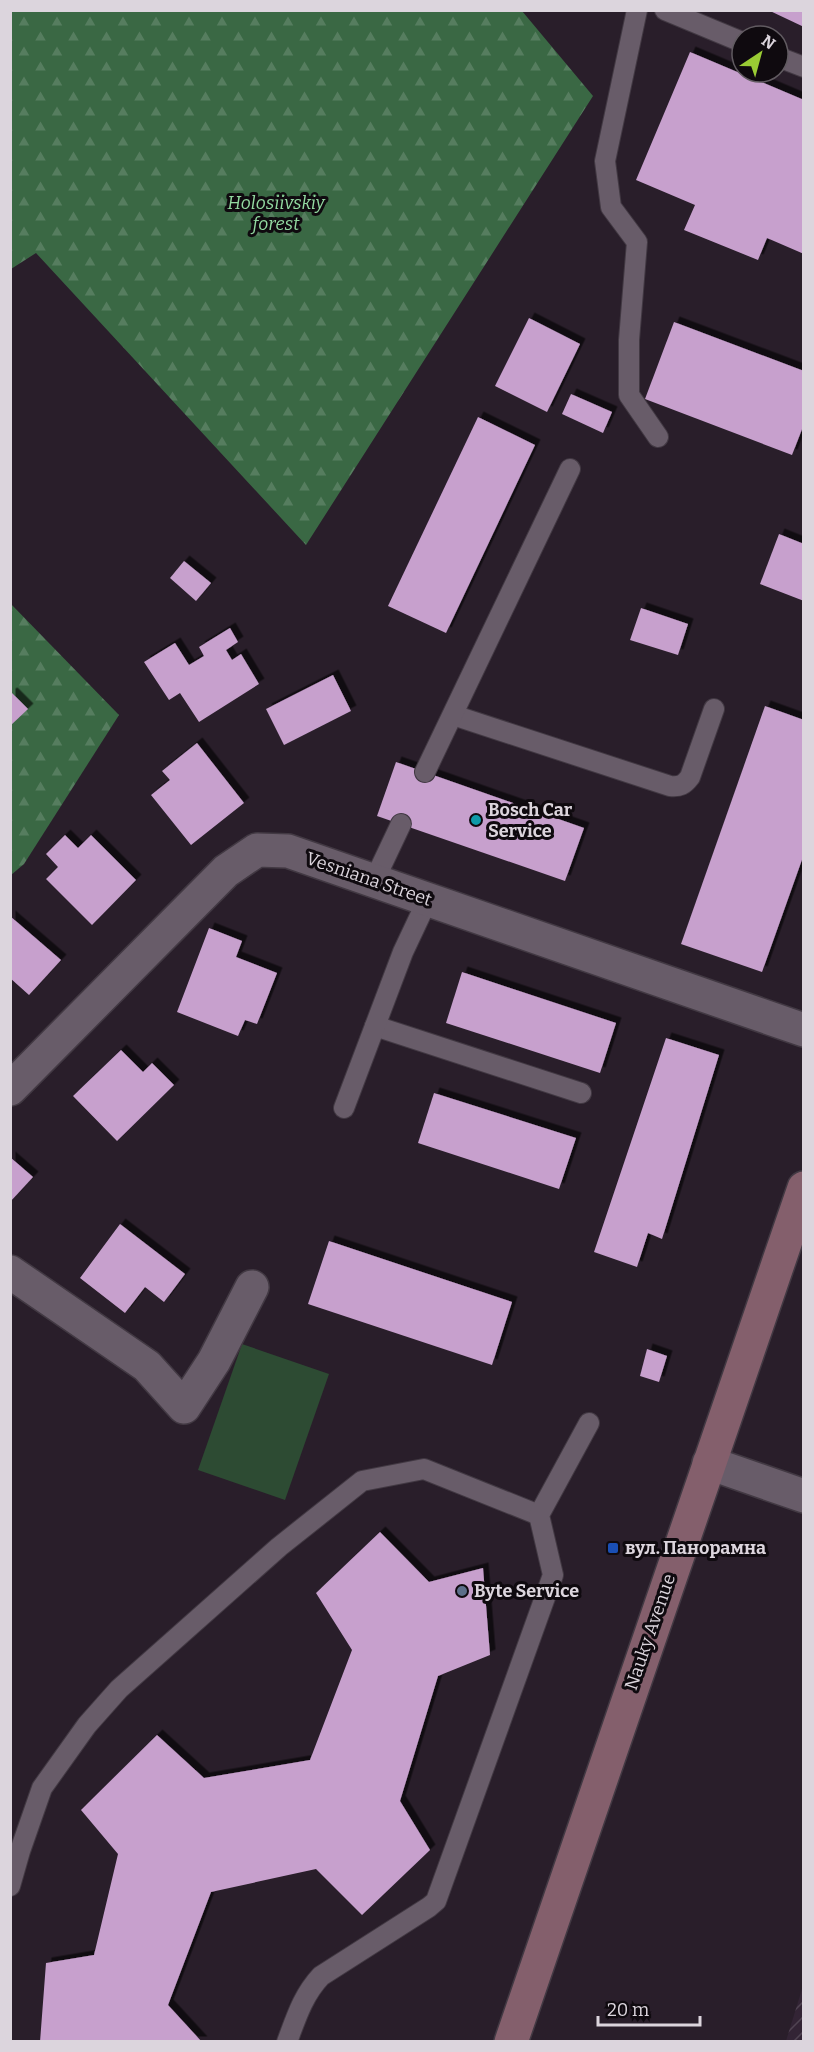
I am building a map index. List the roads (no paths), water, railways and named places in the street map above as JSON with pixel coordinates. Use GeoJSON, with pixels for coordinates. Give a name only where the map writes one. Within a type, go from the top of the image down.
{"type":"FeatureCollection","features":[{"type":"Feature","properties":{"kind":"main road","name":"Nauky Avenue"},"geometry":{"type":"LineString","coordinates":[[511,2042],[804,1188]]}},
{"type":"Feature","properties":{"kind":"street","name":"Vesniana Street"},"geometry":{"type":"LineString","coordinates":[[10,1089],[226,872],[257,850],[288,851],[804,1030]]}},
{"type":"Feature","properties":{"kind":"street"},"geometry":{"type":"LineString","coordinates":[[10,1272],[147,1366],[184,1407],[214,1361],[252,1287]]}},
{"type":"Feature","properties":{"kind":"street"},"geometry":{"type":"LineString","coordinates":[[709,1463],[804,1497]]}},
{"type":"Feature","properties":{"kind":"lane"},"geometry":{"type":"LineString","coordinates":[[637,10],[605,161],[611,207],[637,242],[630,340],[629,395],[658,437]]}},
{"type":"Feature","properties":{"kind":"lane"},"geometry":{"type":"LineString","coordinates":[[665,10],[730,37]]}},
{"type":"Feature","properties":{"kind":"lane"},"geometry":{"type":"LineString","coordinates":[[790,62],[804,68]]}},
{"type":"Feature","properties":{"kind":"lane"},"geometry":{"type":"LineString","coordinates":[[425,772],[570,469]]}},
{"type":"Feature","properties":{"kind":"lane"},"geometry":{"type":"LineString","coordinates":[[453,715],[670,786],[680,787],[690,777],[714,709]]}},
{"type":"Feature","properties":{"kind":"lane"},"geometry":{"type":"LineString","coordinates":[[375,880],[400,824]]}},
{"type":"Feature","properties":{"kind":"lane"},"geometry":{"type":"LineString","coordinates":[[344,1108],[403,952],[428,899]]}},
{"type":"Feature","properties":{"kind":"lane"},"geometry":{"type":"LineString","coordinates":[[375,1026],[581,1093]]}},
{"type":"Feature","properties":{"kind":"lane"},"geometry":{"type":"LineString","coordinates":[[287,2042],[309,1988],[321,1976],[436,1901],[553,1575],[539,1515],[589,1424]]}},
{"type":"Feature","properties":{"kind":"lane"},"geometry":{"type":"LineString","coordinates":[[10,1886],[42,1788],[95,1716],[118,1689],[279,1547],[362,1480],[424,1469],[539,1515]]}},
{"type":"Feature","properties":{"kind":"place","name":"Bosch Car Service"},"geometry":{"type":"Point","coordinates":[476,820]}},
{"type":"Feature","properties":{"kind":"place","name":"вул. Панорамна"},"geometry":{"type":"Point","coordinates":[613,1548]}},
{"type":"Feature","properties":{"kind":"place","name":"Byte Service"},"geometry":{"type":"Point","coordinates":[462,1591]}},
{"type":"Feature","properties":{"kind":"park label","name":"Holosiivskiy forest"},"geometry":{"type":"Point","coordinates":[276,213]}}]}
